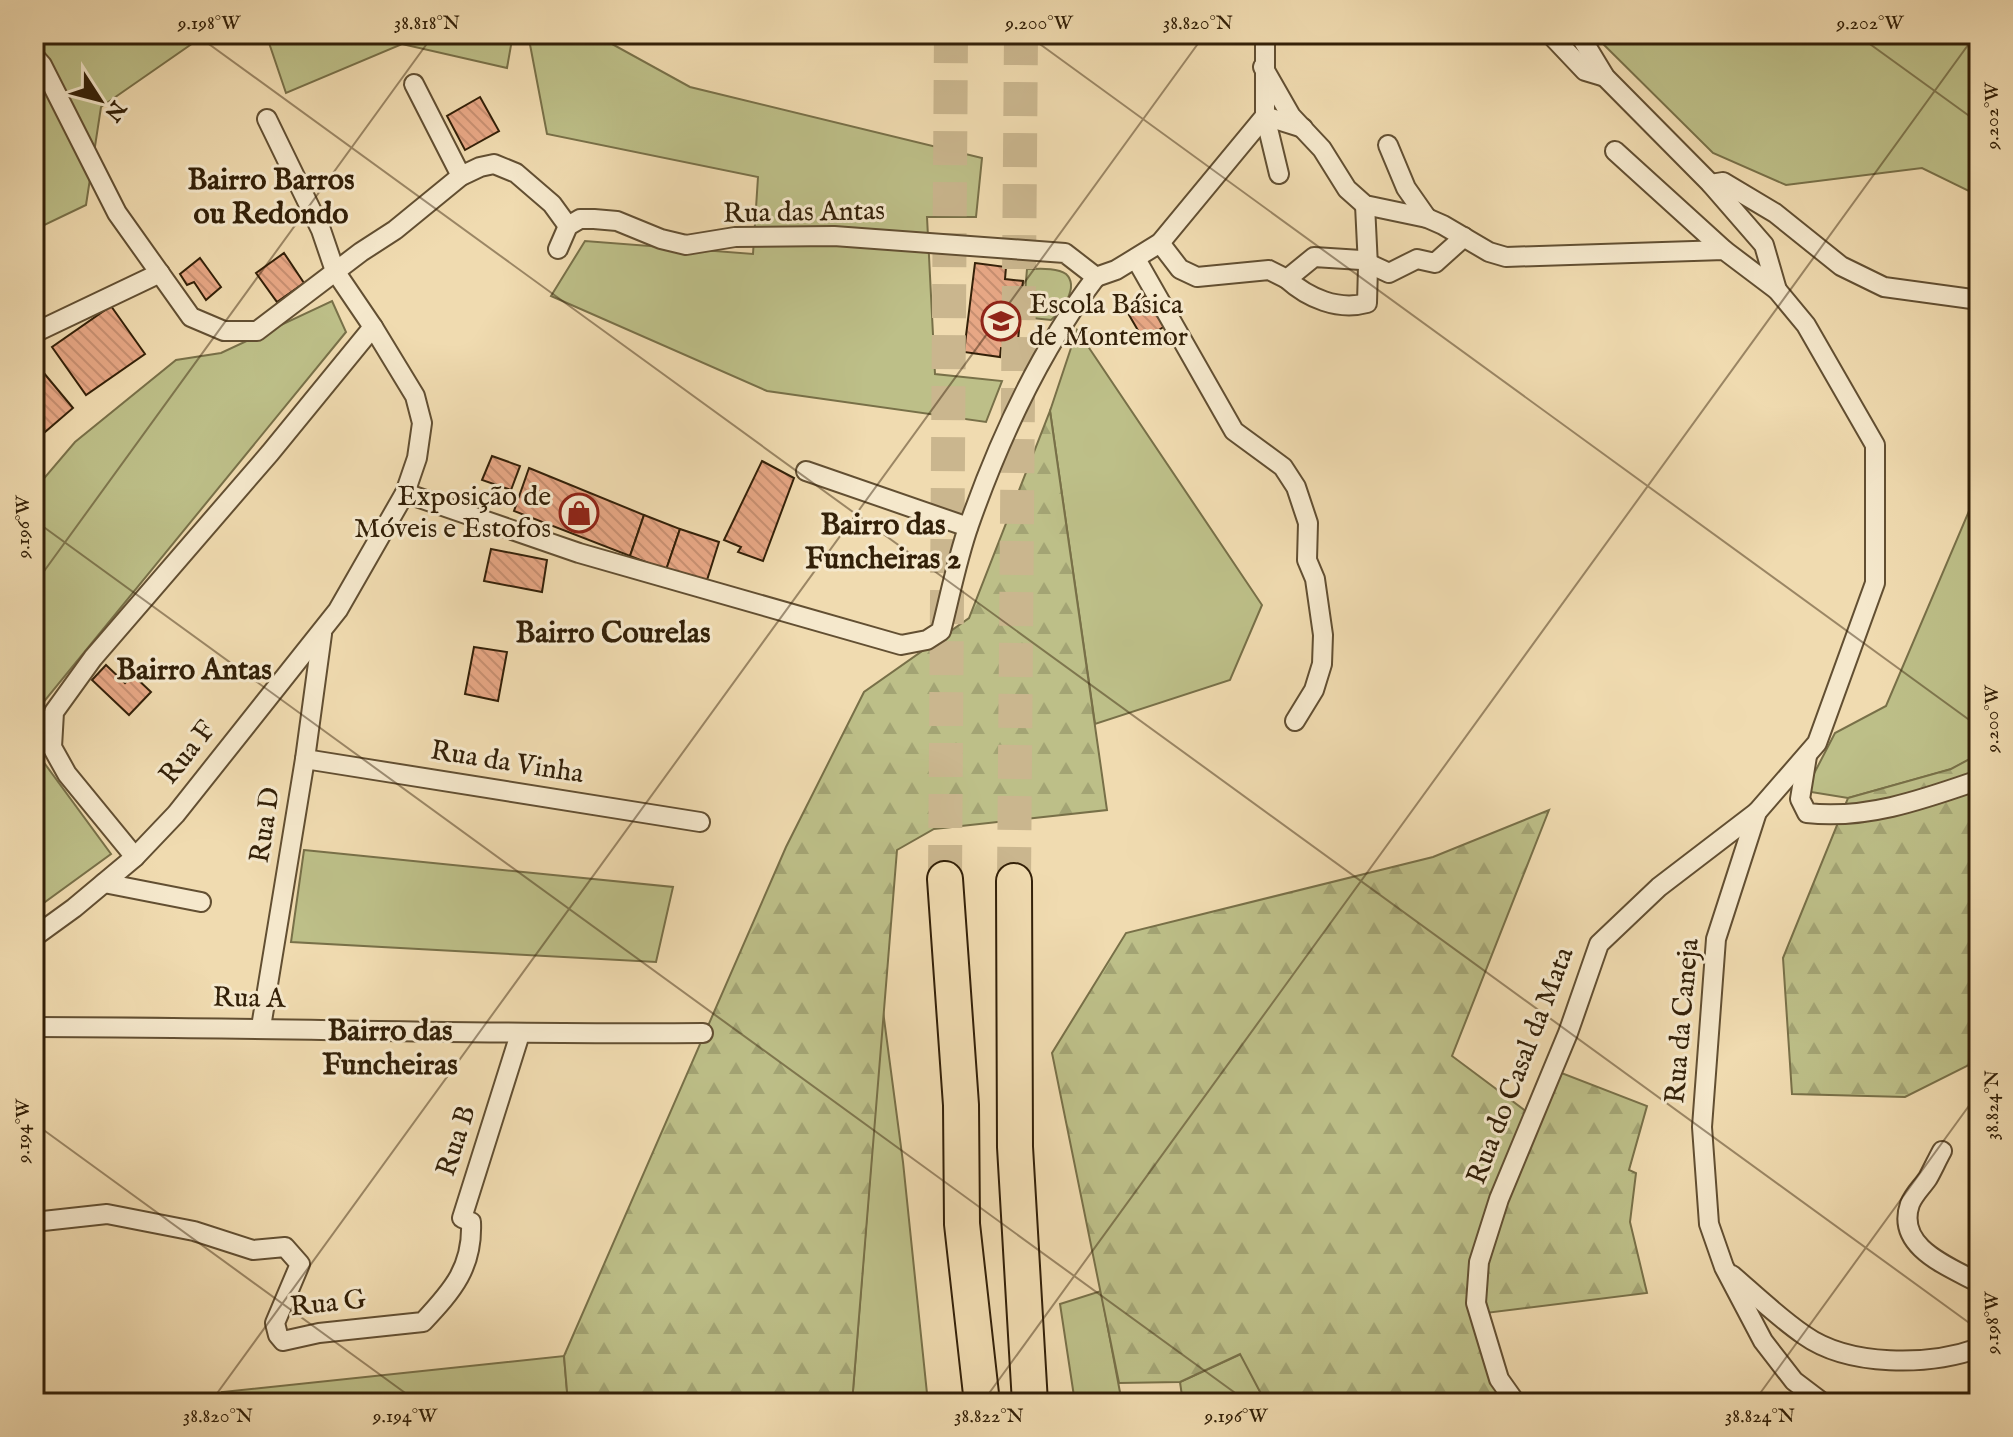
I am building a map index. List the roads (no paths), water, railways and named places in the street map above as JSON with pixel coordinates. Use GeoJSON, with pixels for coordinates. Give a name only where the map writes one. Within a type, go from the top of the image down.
{"type":"FeatureCollection","features":[{"type":"Feature","properties":{"kind":"highway"},"geometry":{"type":"LineString","coordinates":[[945,879],[961,1105],[962,1224],[982,1403]]}},
{"type":"Feature","properties":{"kind":"highway"},"geometry":{"type":"LineString","coordinates":[[1014,881],[1016,1161],[1030,1403]]}},
{"type":"Feature","properties":{"kind":"highway"},"geometry":{"type":"LineString","coordinates":[[958,1073],[949,1153],[945,1247],[962,1403]]}},
{"type":"Feature","properties":{"kind":"street"},"geometry":{"type":"LineString","coordinates":[[1265,34],[1265,116],[1279,174]]}},
{"type":"Feature","properties":{"kind":"street"},"geometry":{"type":"LineString","coordinates":[[1550,34],[1585,71],[1605,77]]}},
{"type":"Feature","properties":{"kind":"street"},"geometry":{"type":"LineString","coordinates":[[1579,34],[1605,77],[1711,184],[1764,245],[1777,290]]}},
{"type":"Feature","properties":{"kind":"street"},"geometry":{"type":"LineString","coordinates":[[34,56],[42,65],[117,213],[191,317],[224,331],[257,331],[395,230],[461,176],[480,167],[494,164],[516,173],[552,204],[568,226],[558,249]]}},
{"type":"Feature","properties":{"kind":"street"},"geometry":{"type":"LineString","coordinates":[[1263,67],[1291,116],[1322,149],[1347,189],[1365,205],[1427,218],[1489,252],[1506,257],[1724,250]]}},
{"type":"Feature","properties":{"kind":"street"},"geometry":{"type":"LineString","coordinates":[[414,84],[461,176]]}},
{"type":"Feature","properties":{"kind":"street"},"geometry":{"type":"LineString","coordinates":[[1265,116],[1303,128]]}},
{"type":"Feature","properties":{"kind":"street"},"geometry":{"type":"LineString","coordinates":[[405,493],[579,553],[773,609],[901,645],[927,640],[941,631],[968,527],[1012,415],[1069,313],[1096,277],[1136,259],[1160,243],[1265,116]]}},
{"type":"Feature","properties":{"kind":"street","name":"Rua F"},"geometry":{"type":"LineString","coordinates":[[34,937],[135,857],[176,814],[338,610],[405,493],[417,458],[422,423],[415,396],[335,271],[321,230],[267,119]]}},
{"type":"Feature","properties":{"kind":"street"},"geometry":{"type":"LineString","coordinates":[[1388,145],[1406,188],[1427,218]]}},
{"type":"Feature","properties":{"kind":"street"},"geometry":{"type":"LineString","coordinates":[[1615,151],[1724,250],[1777,290]]}},
{"type":"Feature","properties":{"kind":"street"},"geometry":{"type":"LineString","coordinates":[[1711,184],[1723,182],[1749,197],[1775,213],[1841,266],[1884,287],[1979,300]]}},
{"type":"Feature","properties":{"kind":"street"},"geometry":{"type":"LineString","coordinates":[[1160,243],[1180,269],[1197,277],[1269,270],[1301,291],[1346,306],[1358,305],[1367,303],[1365,205]]}},
{"type":"Feature","properties":{"kind":"street","name":"Rua das Antas"},"geometry":{"type":"LineString","coordinates":[[568,226],[580,219],[617,221],[661,239],[686,245],[735,237],[819,236],[1065,253],[1096,277]]}},
{"type":"Feature","properties":{"kind":"street"},"geometry":{"type":"LineString","coordinates":[[1287,279],[1314,257],[1361,260],[1368,266],[1389,273],[1417,259],[1435,263],[1464,237]]}},
{"type":"Feature","properties":{"kind":"street"},"geometry":{"type":"LineString","coordinates":[[1136,259],[1234,431],[1283,467],[1296,487],[1308,523],[1307,560],[1315,579],[1323,635],[1322,664],[1314,690],[1295,721]]}},
{"type":"Feature","properties":{"kind":"street"},"geometry":{"type":"LineString","coordinates":[[34,333],[160,273]]}},
{"type":"Feature","properties":{"kind":"street","name":"Rua da Caneja"},"geometry":{"type":"LineString","coordinates":[[1777,290],[1806,325],[1875,445],[1875,583],[1817,743],[1757,812],[1716,939],[1702,1127],[1709,1224],[1724,1267],[1763,1341],[1794,1381],[1823,1403]]}},
{"type":"Feature","properties":{"kind":"street"},"geometry":{"type":"LineString","coordinates":[[135,857],[67,774],[52,747],[54,712],[93,658],[280,441],[373,327]]}},
{"type":"Feature","properties":{"kind":"street"},"geometry":{"type":"LineString","coordinates":[[806,471],[968,527]]}},
{"type":"Feature","properties":{"kind":"street","name":"Rua D"},"geometry":{"type":"LineString","coordinates":[[261,1027],[305,759],[322,631]]}},
{"type":"Feature","properties":{"kind":"street"},"geometry":{"type":"LineString","coordinates":[[1808,753],[1800,799],[1807,813],[1899,807],[1979,780]]}},
{"type":"Feature","properties":{"kind":"street","name":"Rua da Vinha"},"geometry":{"type":"LineString","coordinates":[[305,759],[700,822]]}},
{"type":"Feature","properties":{"kind":"street","name":"Rua do Casal da Mata"},"geometry":{"type":"LineString","coordinates":[[1516,1403],[1499,1379],[1476,1303],[1479,1262],[1499,1199],[1568,1033],[1599,944],[1659,887],[1757,812]]}},
{"type":"Feature","properties":{"kind":"street"},"geometry":{"type":"LineString","coordinates":[[104,883],[201,902]]}},
{"type":"Feature","properties":{"kind":"street","name":"Rua A"},"geometry":{"type":"LineString","coordinates":[[34,1027],[261,1027],[520,1034],[703,1033]]}},
{"type":"Feature","properties":{"kind":"street","name":"Rua B"},"geometry":{"type":"LineString","coordinates":[[462,1218],[520,1034]]}},
{"type":"Feature","properties":{"kind":"street"},"geometry":{"type":"LineString","coordinates":[[1942,1151],[1911,1202],[1906,1225],[1914,1243],[1943,1264],[1979,1283]]}},
{"type":"Feature","properties":{"kind":"street","name":"Rua G"},"geometry":{"type":"LineString","coordinates":[[34,1222],[107,1214],[194,1231],[253,1250],[285,1247],[300,1264],[275,1323],[283,1341],[319,1333],[423,1322],[462,1274],[472,1245],[471,1222],[462,1218]]}},
{"type":"Feature","properties":{"kind":"street"},"geometry":{"type":"LineString","coordinates":[[1724,1267],[1806,1337],[1846,1355],[1899,1361],[1955,1357],[1979,1348]]}},
{"type":"Feature","properties":{"kind":"tunnel"},"geometry":{"type":"LineString","coordinates":[[945,879],[951,34]]}},
{"type":"Feature","properties":{"kind":"tunnel"},"geometry":{"type":"LineString","coordinates":[[1014,881],[1021,34]]}},
{"type":"Feature","properties":{"kind":"place","name":"Escola Básica de Montemor"},"geometry":{"type":"Point","coordinates":[1001,321]}},
{"type":"Feature","properties":{"kind":"place","name":"Exposição de Móveis e Estofos"},"geometry":{"type":"Point","coordinates":[579,513]}},
{"type":"Feature","properties":{"kind":"district","name":"Bairro Barros ou Redondo"},"geometry":{"type":"Point","coordinates":[271,198]}},
{"type":"Feature","properties":{"kind":"district","name":"Bairro das Funcheiras 2"},"geometry":{"type":"Point","coordinates":[883,543]}},
{"type":"Feature","properties":{"kind":"district","name":"Bairro Courelas"},"geometry":{"type":"Point","coordinates":[613,634]}},
{"type":"Feature","properties":{"kind":"district","name":"Bairro Antas"},"geometry":{"type":"Point","coordinates":[194,671]}},
{"type":"Feature","properties":{"kind":"district","name":"Bairro das Funcheiras"},"geometry":{"type":"Point","coordinates":[390,1049]}}]}
